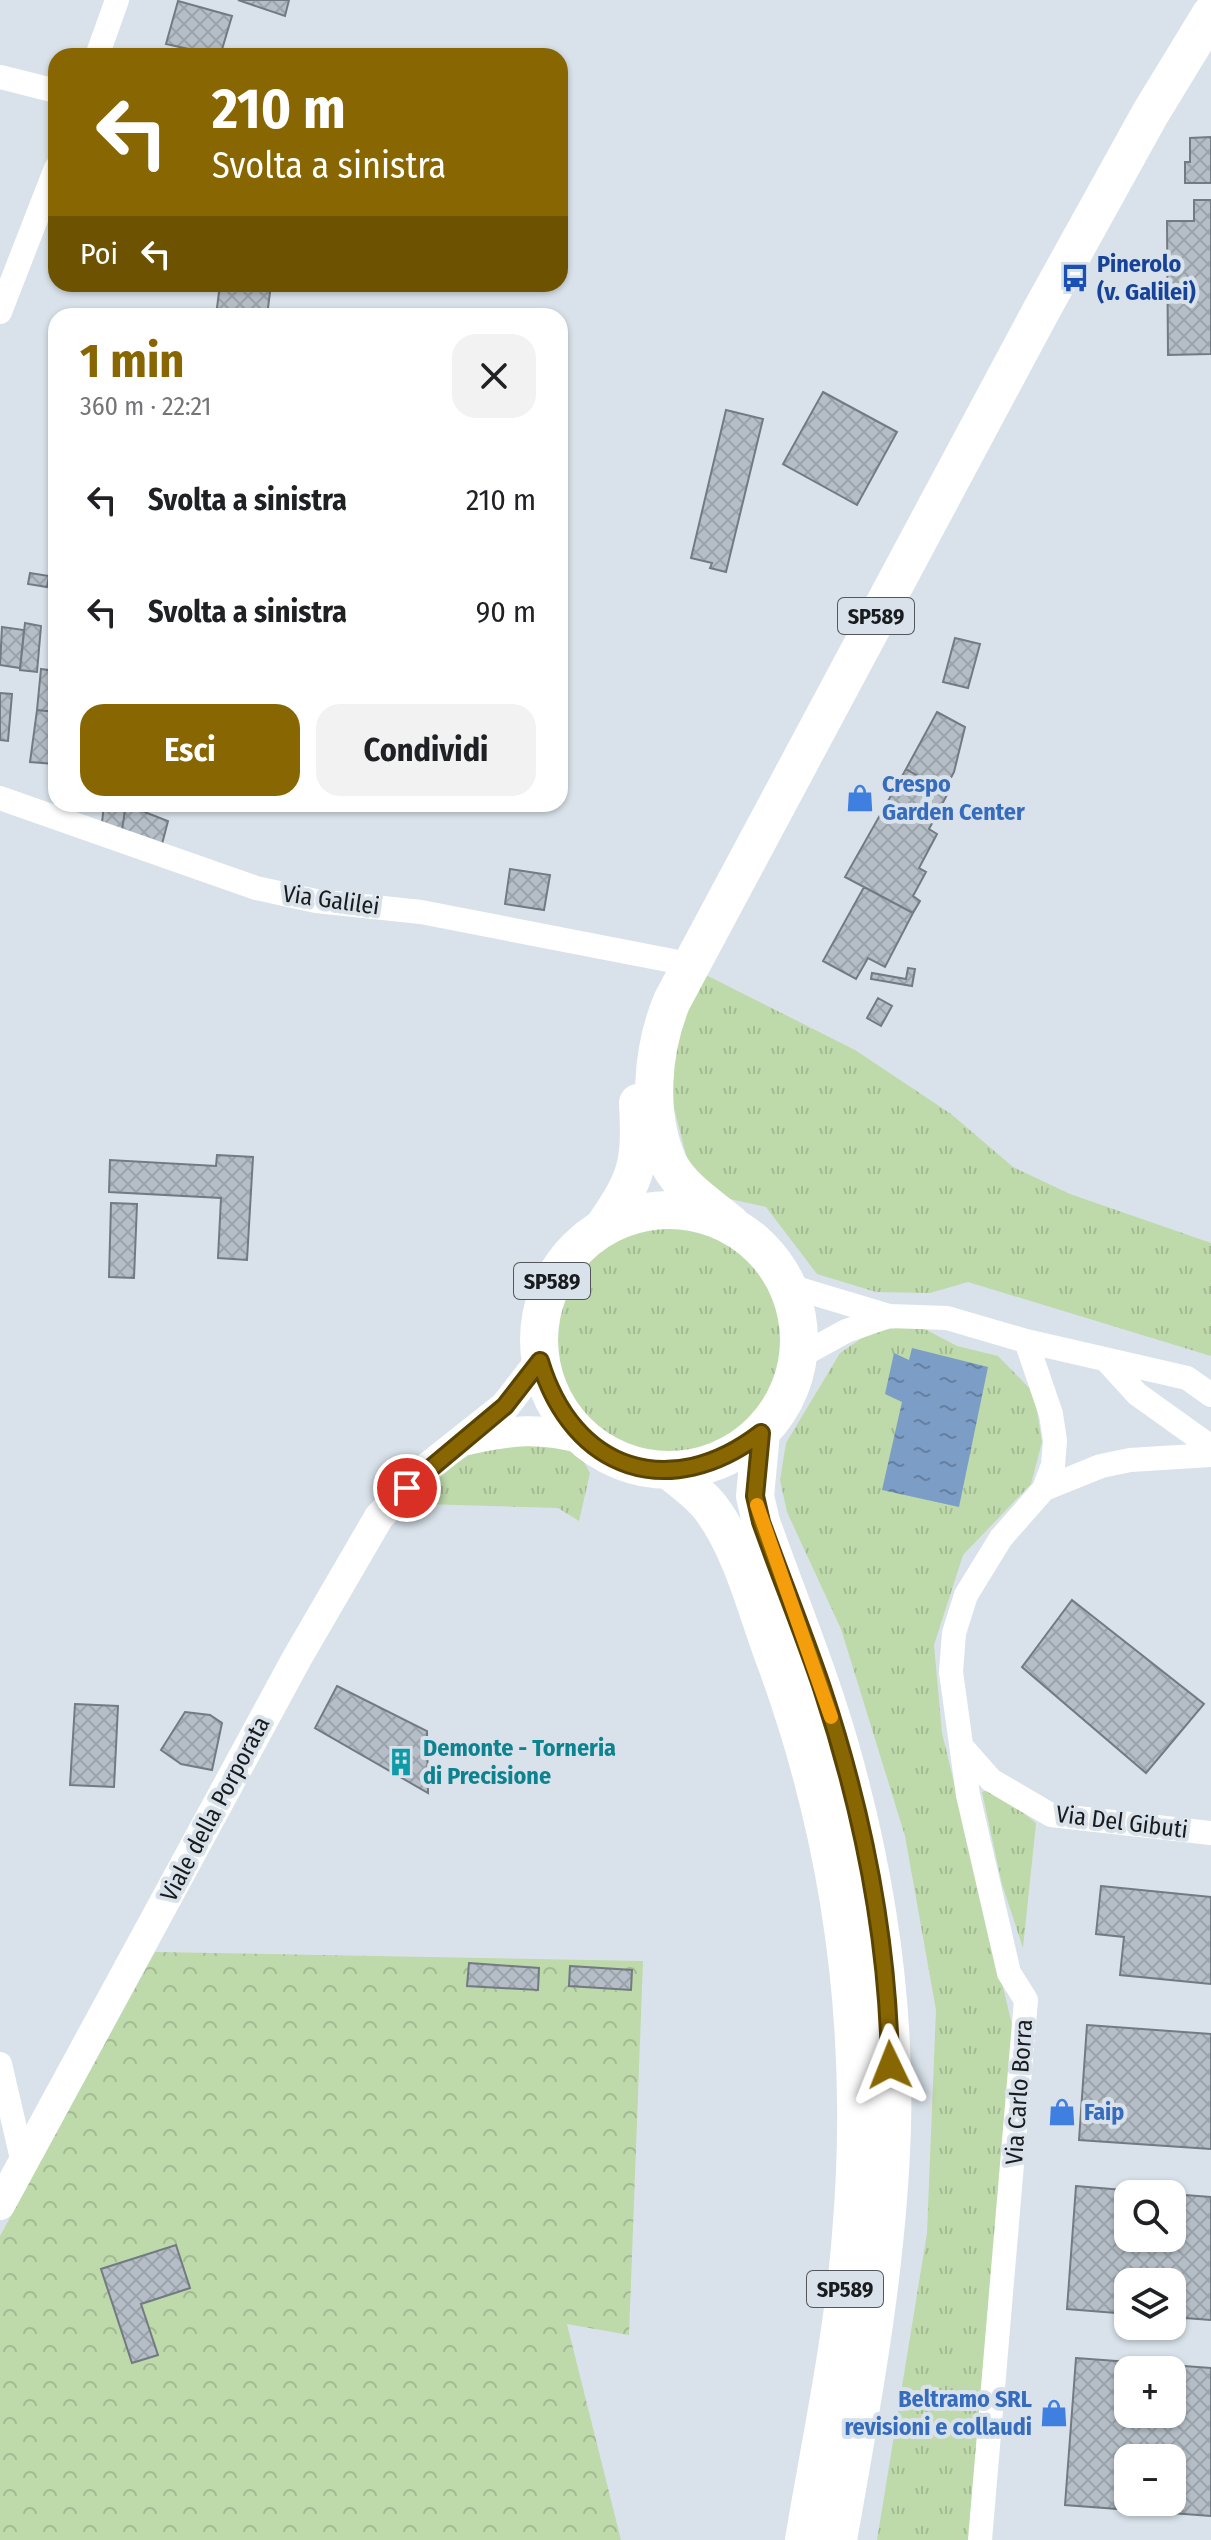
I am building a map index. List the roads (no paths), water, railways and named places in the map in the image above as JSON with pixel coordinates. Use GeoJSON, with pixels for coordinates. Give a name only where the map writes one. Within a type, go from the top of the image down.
{"type":"FeatureCollection","features":[{"type":"Feature","properties":{"kind":"main road","name":"SP589"},"geometry":{"type":"LineString","coordinates":[[604,1226],[627,1192],[637,1170],[640,1143],[638,1049],[645,1020],[673,961],[806,703],[1194,0]]}},
{"type":"Feature","properties":{"kind":"main road","name":"SP589"},"geometry":{"type":"LineString","coordinates":[[731,1224],[704,1214],[670,1209],[636,1213],[604,1226],[573,1251],[551,1284],[539,1321],[540,1361],[548,1390],[563,1417],[584,1439],[624,1462],[670,1471],[714,1462],[735,1453],[761,1433],[787,1398],[799,1357],[799,1321],[789,1286],[765,1251],[685,1184],[670,1165],[656,1118],[660,1029],[693,958],[826,708],[1150,114],[1211,14]]}},
{"type":"Feature","properties":{"kind":"main road","name":"SP589"},"geometry":{"type":"LineString","coordinates":[[761,1433],[755,1496],[761,1522],[822,1688],[846,1768],[879,1934],[890,2035],[892,2126],[885,2231],[875,2323],[838,2540]]}},
{"type":"Feature","properties":{"kind":"main road","name":"SP589"},"geometry":{"type":"LineString","coordinates":[[670,1471],[710,1507],[747,1583],[814,1779],[846,1938],[855,2035],[857,2112],[851,2236],[804,2540]]}},
{"type":"Feature","properties":{"kind":"street"},"geometry":{"type":"LineString","coordinates":[[100,48],[117,0]]}},
{"type":"Feature","properties":{"kind":"street"},"geometry":{"type":"LineString","coordinates":[[0,77],[48,89]]}},
{"type":"Feature","properties":{"kind":"street"},"geometry":{"type":"LineString","coordinates":[[0,312],[48,189]]}},
{"type":"Feature","properties":{"kind":"street","name":"Via Galilei"},"geometry":{"type":"LineString","coordinates":[[0,798],[256,888],[316,901],[421,912],[673,961]]}},
{"type":"Feature","properties":{"kind":"street"},"geometry":{"type":"LineString","coordinates":[[789,1286],[889,1316],[947,1318],[1026,1341],[1187,1378],[1211,1395]]}},
{"type":"Feature","properties":{"kind":"street"},"geometry":{"type":"LineString","coordinates":[[799,1357],[846,1331],[889,1316]]}},
{"type":"Feature","properties":{"kind":"street","name":"Via Carlo Borra"},"geometry":{"type":"LineString","coordinates":[[980,2540],[1026,2000],[1009,1973],[968,1795],[951,1672],[954,1633],[966,1595],[1001,1538],[1044,1489],[1053,1465],[1055,1441],[1051,1414],[1026,1341]]}},
{"type":"Feature","properties":{"kind":"street"},"geometry":{"type":"LineString","coordinates":[[1106,1360],[1137,1394],[1211,1447]]}},
{"type":"Feature","properties":{"kind":"street","name":"Viale della Porporata"},"geometry":{"type":"LineString","coordinates":[[0,2205],[297,1658],[379,1517],[423,1471],[505,1406],[540,1361]]}},
{"type":"Feature","properties":{"kind":"street"},"geometry":{"type":"LineString","coordinates":[[465,1440],[521,1429],[553,1431],[584,1439]]}},
{"type":"Feature","properties":{"kind":"street","name":"Via Carlo Borra"},"geometry":{"type":"LineString","coordinates":[[1044,1489],[1101,1466],[1130,1460],[1211,1455]]}},
{"type":"Feature","properties":{"kind":"street","name":"Via Del Gibuti"},"geometry":{"type":"LineString","coordinates":[[961,1746],[991,1780],[1051,1815],[1211,1833]]}},
{"type":"Feature","properties":{"kind":"street"},"geometry":{"type":"LineString","coordinates":[[0,2064],[23,2163]]}},
{"type":"Feature","properties":{"kind":"water"},"geometry":{"type":"Polygon","coordinates":[[[912,1348],[988,1367],[959,1507],[882,1490],[902,1402],[885,1394],[894,1353],[909,1360],[912,1348]]]}},
{"type":"Feature","properties":{"kind":"place","name":"Pinerolo (v. Galilei)"},"geometry":{"type":"Point","coordinates":[1075,278]}},
{"type":"Feature","properties":{"kind":"place","name":"Crespo Garden Center"},"geometry":{"type":"Point","coordinates":[860,798]}},
{"type":"Feature","properties":{"kind":"place","name":"Demonte - Torneria di Precisione"},"geometry":{"type":"Point","coordinates":[401,1762]}},
{"type":"Feature","properties":{"kind":"place","name":"Faip"},"geometry":{"type":"Point","coordinates":[1062,2112]}},
{"type":"Feature","properties":{"kind":"place","name":"Beltramo SRL revisioni e collaudi"},"geometry":{"type":"Point","coordinates":[1054,2413]}}]}
